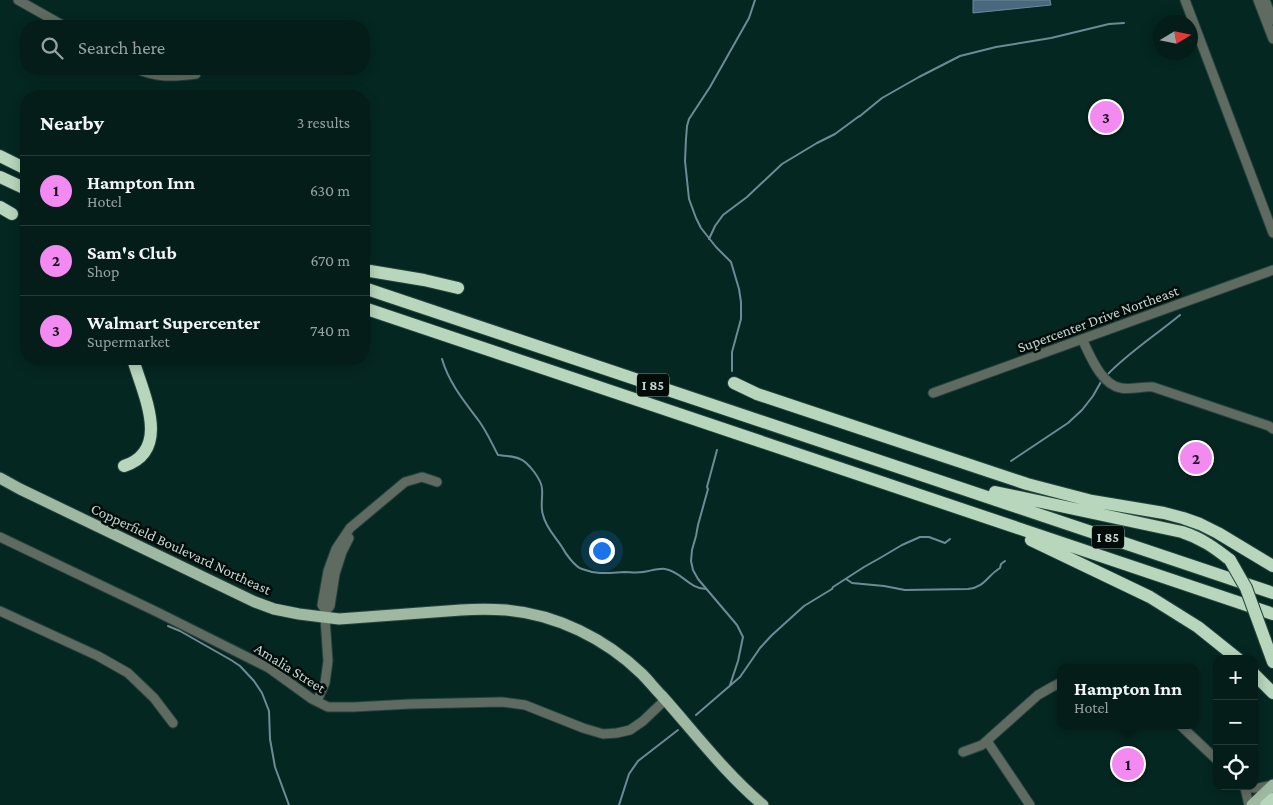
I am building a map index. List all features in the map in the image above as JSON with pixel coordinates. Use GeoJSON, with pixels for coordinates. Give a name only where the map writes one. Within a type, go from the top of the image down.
{"type":"FeatureCollection","features":[{"type":"Feature","properties":{"kind":"highway"},"geometry":{"type":"LineString","coordinates":[[0,156],[20,166]]}},
{"type":"Feature","properties":{"kind":"highway"},"geometry":{"type":"LineString","coordinates":[[0,177],[20,186]]}},
{"type":"Feature","properties":{"kind":"highway"},"geometry":{"type":"LineString","coordinates":[[0,207],[12,214]]}},
{"type":"Feature","properties":{"kind":"highway"},"geometry":{"type":"LineString","coordinates":[[370,271],[458,288]]}},
{"type":"Feature","properties":{"kind":"highway","name":"I 85"},"geometry":{"type":"LineString","coordinates":[[370,290],[1273,593]]}},
{"type":"Feature","properties":{"kind":"highway","name":"I 85"},"geometry":{"type":"LineString","coordinates":[[370,310],[1273,614]]}},
{"type":"Feature","properties":{"kind":"highway"},"geometry":{"type":"LineString","coordinates":[[124,466],[132,463],[142,455],[149,444],[152,434],[146,403],[135,365]]}},
{"type":"Feature","properties":{"kind":"highway"},"geometry":{"type":"LineString","coordinates":[[734,383],[758,394],[1027,484],[1092,501],[1184,518],[1218,533],[1273,566]]}},
{"type":"Feature","properties":{"kind":"highway"},"geometry":{"type":"LineString","coordinates":[[942,482],[1182,532],[1204,541],[1230,560],[1246,588],[1273,662]]}},
{"type":"Feature","properties":{"kind":"highway"},"geometry":{"type":"LineString","coordinates":[[986,518],[1150,597],[1198,627],[1233,655]]}},
{"type":"Feature","properties":{"kind":"highway"},"geometry":{"type":"LineString","coordinates":[[1258,678],[1273,693]]}},
{"type":"Feature","properties":{"kind":"highway"},"geometry":{"type":"LineString","coordinates":[[1266,805],[1273,799]]}},
{"type":"Feature","properties":{"kind":"main road","name":"Copperfield Boulevard Northeast"},"geometry":{"type":"LineString","coordinates":[[0,478],[255,602],[274,609],[298,614],[325,614],[339,619],[480,609],[508,610],[543,617],[569,626],[618,653],[642,674],[736,779],[763,805]]}},
{"type":"Feature","properties":{"kind":"main road"},"geometry":{"type":"LineString","coordinates":[[1250,805],[1273,785]]}},
{"type":"Feature","properties":{"kind":"street"},"geometry":{"type":"LineString","coordinates":[[18,0],[53,20]]}},
{"type":"Feature","properties":{"kind":"street"},"geometry":{"type":"LineString","coordinates":[[1185,0],[1273,233]]}},
{"type":"Feature","properties":{"kind":"street"},"geometry":{"type":"LineString","coordinates":[[1258,0],[1273,38]]}},
{"type":"Feature","properties":{"kind":"street"},"geometry":{"type":"LineString","coordinates":[[1265,0],[1273,20]]}},
{"type":"Feature","properties":{"kind":"street"},"geometry":{"type":"LineString","coordinates":[[153,75],[187,75]]}},
{"type":"Feature","properties":{"kind":"street","name":"Supercenter Drive Northeast"},"geometry":{"type":"LineString","coordinates":[[933,393],[1273,270]]}},
{"type":"Feature","properties":{"kind":"street"},"geometry":{"type":"LineString","coordinates":[[1082,339],[1101,374],[1110,384],[1122,388],[1153,387],[1269,426],[1273,429]]}},
{"type":"Feature","properties":{"kind":"street"},"geometry":{"type":"LineString","coordinates":[[317,701],[325,682],[328,661],[325,614],[322,605],[328,571],[336,549],[350,528],[405,482],[422,477],[438,482]]}},
{"type":"Feature","properties":{"kind":"street","name":"Amalia Street"},"geometry":{"type":"LineString","coordinates":[[0,537],[270,668],[328,707],[502,702],[525,705],[603,734],[630,730],[643,721],[665,700]]}},
{"type":"Feature","properties":{"kind":"street"},"geometry":{"type":"LineString","coordinates":[[0,611],[98,656],[128,673],[154,698],[172,723]]}},
{"type":"Feature","properties":{"kind":"street"},"geometry":{"type":"LineString","coordinates":[[963,752],[982,745],[1038,695],[1057,684]]}},
{"type":"Feature","properties":{"kind":"street"},"geometry":{"type":"LineString","coordinates":[[1184,729],[1213,756]]}},
{"type":"Feature","properties":{"kind":"street"},"geometry":{"type":"LineString","coordinates":[[987,741],[1030,805]]}},
{"type":"Feature","properties":{"kind":"street"},"geometry":{"type":"LineString","coordinates":[[1258,788],[1273,785]]}},
{"type":"Feature","properties":{"kind":"street"},"geometry":{"type":"LineString","coordinates":[[1245,790],[1250,805]]}},
{"type":"Feature","properties":{"kind":"water"},"geometry":{"type":"Polygon","coordinates":[[[973,0],[1050,0],[1051,5],[973,13],[973,0]]]}},
{"type":"Feature","properties":{"kind":"waterway"},"geometry":{"type":"LineString","coordinates":[[732,371],[732,352],[741,319],[739,289],[731,262],[701,228],[689,199],[685,161],[686,139],[689,119],[710,87],[749,18],[755,0]]}},
{"type":"Feature","properties":{"kind":"waterway"},"geometry":{"type":"LineString","coordinates":[[709,239],[723,215],[747,197],[782,164],[835,134],[882,98],[919,77],[960,56],[996,47],[1051,38],[1109,24],[1124,23]]}},
{"type":"Feature","properties":{"kind":"waterway"},"geometry":{"type":"LineString","coordinates":[[1107,375],[1133,351],[1180,315]]}},
{"type":"Feature","properties":{"kind":"waterway"},"geometry":{"type":"LineString","coordinates":[[442,359],[453,384],[482,425],[498,455],[520,459],[537,476],[541,485],[542,508],[546,524],[576,566],[588,571],[603,573],[640,572],[657,569],[671,570],[695,586],[706,589]]}},
{"type":"Feature","properties":{"kind":"waterway"},"geometry":{"type":"LineString","coordinates":[[1011,461],[1068,423],[1082,410],[1102,380]]}},
{"type":"Feature","properties":{"kind":"waterway"},"geometry":{"type":"LineString","coordinates":[[717,450],[692,550],[691,561],[698,579],[737,625],[743,637],[730,685]]}},
{"type":"Feature","properties":{"kind":"waterway"},"geometry":{"type":"LineString","coordinates":[[696,715],[740,677],[760,648],[804,606],[902,545],[920,537],[929,537],[945,543],[950,539]]}},
{"type":"Feature","properties":{"kind":"waterway"},"geometry":{"type":"LineString","coordinates":[[846,579],[852,583],[905,590],[968,589],[982,584],[1005,561]]}},
{"type":"Feature","properties":{"kind":"waterway"},"geometry":{"type":"LineString","coordinates":[[168,626],[231,660],[240,666],[254,681],[262,693],[269,711],[270,739],[275,767],[289,805]]}},
{"type":"Feature","properties":{"kind":"waterway"},"geometry":{"type":"LineString","coordinates":[[619,805],[629,774],[638,761],[678,730]]}},
{"type":"Feature","properties":{"kind":"place","name":"Walmart Supercenter"},"geometry":{"type":"Point","coordinates":[1106,117]}},
{"type":"Feature","properties":{"kind":"place","name":"Sam's Club"},"geometry":{"type":"Point","coordinates":[1196,458]}},
{"type":"Feature","properties":{"kind":"place","name":"Hampton Inn"},"geometry":{"type":"Point","coordinates":[1128,764]}}]}
